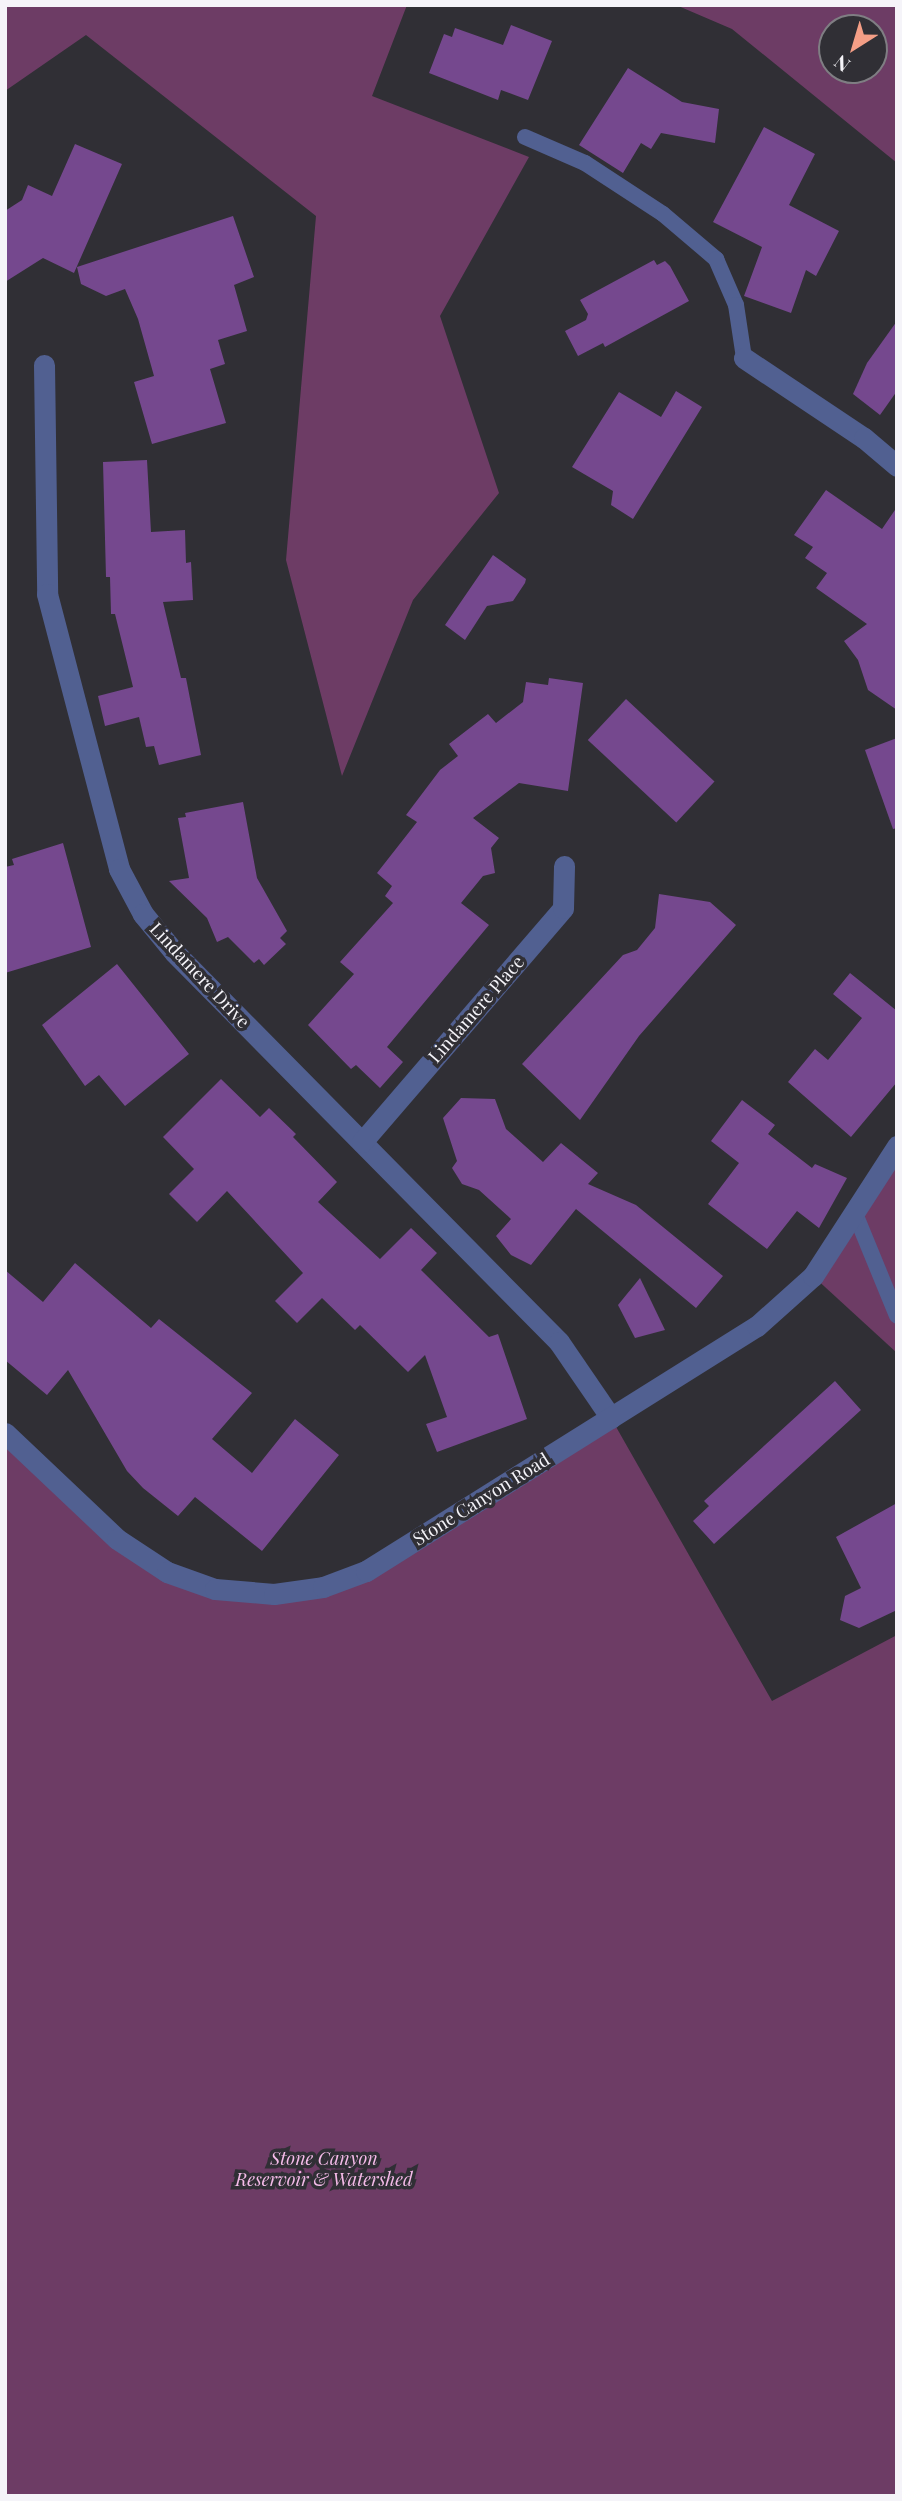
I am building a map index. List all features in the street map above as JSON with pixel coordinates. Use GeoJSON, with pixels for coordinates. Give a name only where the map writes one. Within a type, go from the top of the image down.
{"type":"FeatureCollection","features":[{"type":"Feature","properties":{"kind":"street"},"geometry":{"type":"LineString","coordinates":[[744,358],[864,438],[897,466]]}},
{"type":"Feature","properties":{"kind":"street","name":"Lindamere Drive"},"geometry":{"type":"LineString","coordinates":[[44,365],[47,594],[119,869],[144,914],[174,952],[559,1342],[611,1418]]}},
{"type":"Feature","properties":{"kind":"street","name":"Lindamere Place"},"geometry":{"type":"LineString","coordinates":[[362,1142],[563,908],[564,866]]}},
{"type":"Feature","properties":{"kind":"street","name":"Stone Canyon Road"},"geometry":{"type":"LineString","coordinates":[[5,1433],[117,1539],[167,1572],[215,1588],[274,1594],[323,1587],[366,1571],[757,1326],[813,1276],[897,1146]]}},
{"type":"Feature","properties":{"kind":"lane"},"geometry":{"type":"LineString","coordinates":[[525,137],[584,163],[663,214],[716,259],[736,305],[744,358]]}},
{"type":"Feature","properties":{"kind":"lane"},"geometry":{"type":"LineString","coordinates":[[853,1211],[897,1316]]}},
{"type":"Feature","properties":{"kind":"green space"},"geometry":{"type":"Polygon","coordinates":[[[5,5],[407,5],[372,96],[529,157],[440,316],[499,493],[413,600],[342,776],[286,560],[316,216],[86,35],[5,91],[5,5]]]}},
{"type":"Feature","properties":{"kind":"green space"},"geometry":{"type":"Polygon","coordinates":[[[676,5],[897,5],[897,163],[732,29],[676,5]]]}},
{"type":"Feature","properties":{"kind":"green space"},"geometry":{"type":"Polygon","coordinates":[[[897,1146],[897,1353],[813,1276],[897,1146]]]}},
{"type":"Feature","properties":{"kind":"green space","name":"Stone Canyon Reservoir & Watershed"},"geometry":{"type":"Polygon","coordinates":[[[611,1418],[772,1701],[897,1635],[897,2496],[5,2496],[5,1433],[117,1539],[215,1589],[323,1587],[611,1418]]]}},
{"type":"Feature","properties":{"kind":"building"},"geometry":{"type":"Polygon","coordinates":[[[511,25],[552,41],[528,100],[501,90],[498,100],[429,73],[444,34],[452,37],[455,28],[503,45],[511,25]]]}},
{"type":"Feature","properties":{"kind":"building"},"geometry":{"type":"Polygon","coordinates":[[[628,68],[682,102],[719,109],[715,143],[661,133],[651,149],[641,143],[623,173],[579,145],[628,68]]]}},
{"type":"Feature","properties":{"kind":"building"},"geometry":{"type":"Polygon","coordinates":[[[764,127],[815,154],[789,205],[839,231],[816,276],[806,270],[791,313],[744,296],[762,247],[713,222],[764,127]]]}},
{"type":"Feature","properties":{"kind":"building"},"geometry":{"type":"Polygon","coordinates":[[[75,144],[122,164],[74,273],[43,258],[5,282],[5,211],[22,200],[28,185],[52,196],[75,144]]]}},
{"type":"Feature","properties":{"kind":"building"},"geometry":{"type":"Polygon","coordinates":[[[233,216],[254,277],[234,285],[247,331],[218,340],[225,364],[210,369],[226,423],[152,444],[134,382],[154,376],[138,319],[125,289],[106,296],[81,284],[77,267],[233,216]]]}},
{"type":"Feature","properties":{"kind":"building"},"geometry":{"type":"Polygon","coordinates":[[[654,260],[657,265],[665,261],[670,266],[689,301],[605,347],[603,343],[578,356],[565,331],[586,320],[588,314],[580,300],[654,260]]]}},
{"type":"Feature","properties":{"kind":"building"},"geometry":{"type":"Polygon","coordinates":[[[897,321],[897,391],[880,415],[853,394],[867,363],[897,321]]]}},
{"type":"Feature","properties":{"kind":"building"},"geometry":{"type":"Polygon","coordinates":[[[676,391],[702,407],[633,519],[611,505],[613,491],[572,467],[619,392],[661,417],[676,391]]]}},
{"type":"Feature","properties":{"kind":"building"},"geometry":{"type":"Polygon","coordinates":[[[147,460],[151,532],[185,530],[186,563],[191,562],[193,600],[163,602],[181,678],[186,678],[201,755],[159,765],[154,746],[146,747],[139,717],[105,726],[98,696],[133,687],[115,614],[111,614],[110,577],[106,577],[103,462],[147,460]]]}},
{"type":"Feature","properties":{"kind":"building"},"geometry":{"type":"Polygon","coordinates":[[[826,490],[882,529],[897,507],[897,710],[868,690],[858,660],[844,641],[867,624],[816,588],[827,573],[805,558],[813,547],[794,535],[826,490]]]}},
{"type":"Feature","properties":{"kind":"building"},"geometry":{"type":"Polygon","coordinates":[[[493,555],[526,579],[525,583],[513,601],[487,606],[465,640],[445,625],[493,555]]]}},
{"type":"Feature","properties":{"kind":"building"},"geometry":{"type":"Polygon","coordinates":[[[549,678],[583,683],[568,791],[519,783],[473,818],[499,838],[491,848],[495,873],[483,876],[461,903],[489,925],[387,1047],[403,1062],[380,1088],[356,1065],[351,1069],[308,1025],[354,974],[340,962],[393,903],[385,896],[392,886],[377,873],[417,822],[406,815],[440,770],[458,756],[449,744],[488,714],[496,723],[523,702],[526,682],[548,685],[549,678]]]}},
{"type":"Feature","properties":{"kind":"building"},"geometry":{"type":"Polygon","coordinates":[[[626,699],[714,782],[676,822],[588,740],[626,699]]]}},
{"type":"Feature","properties":{"kind":"building"},"geometry":{"type":"Polygon","coordinates":[[[897,738],[897,828],[893,829],[865,750],[897,738]]]}},
{"type":"Feature","properties":{"kind":"building"},"geometry":{"type":"Polygon","coordinates":[[[243,802],[257,878],[287,931],[280,938],[286,944],[264,965],[259,959],[254,963],[228,937],[217,942],[207,918],[169,881],[189,878],[178,818],[186,817],[185,813],[243,802]]]}},
{"type":"Feature","properties":{"kind":"building"},"geometry":{"type":"Polygon","coordinates":[[[63,843],[91,947],[5,973],[5,867],[14,865],[12,859],[63,843]]]}},
{"type":"Feature","properties":{"kind":"building"},"geometry":{"type":"Polygon","coordinates":[[[659,894],[710,902],[736,925],[639,1036],[580,1120],[522,1064],[623,955],[637,950],[655,928],[659,894]]]}},
{"type":"Feature","properties":{"kind":"building"},"geometry":{"type":"Polygon","coordinates":[[[117,964],[189,1054],[125,1106],[99,1075],[85,1086],[42,1025],[117,964]]]}},
{"type":"Feature","properties":{"kind":"building"},"geometry":{"type":"Polygon","coordinates":[[[850,973],[897,1011],[897,1082],[851,1137],[788,1082],[815,1049],[828,1060],[862,1018],[833,994],[850,973]]]}},
{"type":"Feature","properties":{"kind":"building"},"geometry":{"type":"Polygon","coordinates":[[[221,1079],[260,1117],[269,1108],[296,1134],[293,1137],[337,1182],[318,1202],[380,1259],[411,1228],[437,1253],[421,1270],[489,1337],[498,1334],[527,1419],[437,1452],[426,1424],[447,1417],[425,1355],[408,1372],[360,1325],[355,1330],[322,1298],[297,1323],[275,1301],[303,1273],[227,1191],[197,1222],[169,1194],[194,1169],[163,1137],[221,1079]]]}},
{"type":"Feature","properties":{"kind":"building"},"geometry":{"type":"Polygon","coordinates":[[[461,1098],[495,1099],[506,1129],[543,1162],[561,1143],[598,1173],[588,1184],[636,1205],[723,1276],[696,1308],[576,1209],[531,1265],[511,1255],[496,1236],[511,1219],[479,1190],[462,1184],[452,1168],[457,1161],[443,1118],[461,1098]]]}},
{"type":"Feature","properties":{"kind":"building"},"geometry":{"type":"Polygon","coordinates":[[[742,1100],[775,1125],[768,1134],[812,1168],[815,1164],[847,1178],[819,1228],[797,1211],[767,1249],[708,1204],[739,1163],[711,1141],[742,1100]]]}},
{"type":"Feature","properties":{"kind":"building"},"geometry":{"type":"Polygon","coordinates":[[[75,1263],[151,1328],[159,1319],[252,1393],[212,1439],[252,1473],[295,1419],[339,1455],[262,1551],[195,1497],[178,1516],[143,1488],[127,1471],[68,1370],[47,1395],[5,1360],[5,1270],[43,1302],[75,1263]]]}},
{"type":"Feature","properties":{"kind":"building"},"geometry":{"type":"Polygon","coordinates":[[[640,1278],[665,1330],[635,1338],[618,1305],[640,1278]]]}},
{"type":"Feature","properties":{"kind":"building"},"geometry":{"type":"Polygon","coordinates":[[[835,1381],[861,1410],[714,1544],[693,1521],[709,1506],[704,1501],[835,1381]]]}},
{"type":"Feature","properties":{"kind":"building"},"geometry":{"type":"Polygon","coordinates":[[[897,1503],[897,1610],[859,1628],[840,1620],[845,1596],[861,1588],[836,1537],[897,1503]]]}}]}
